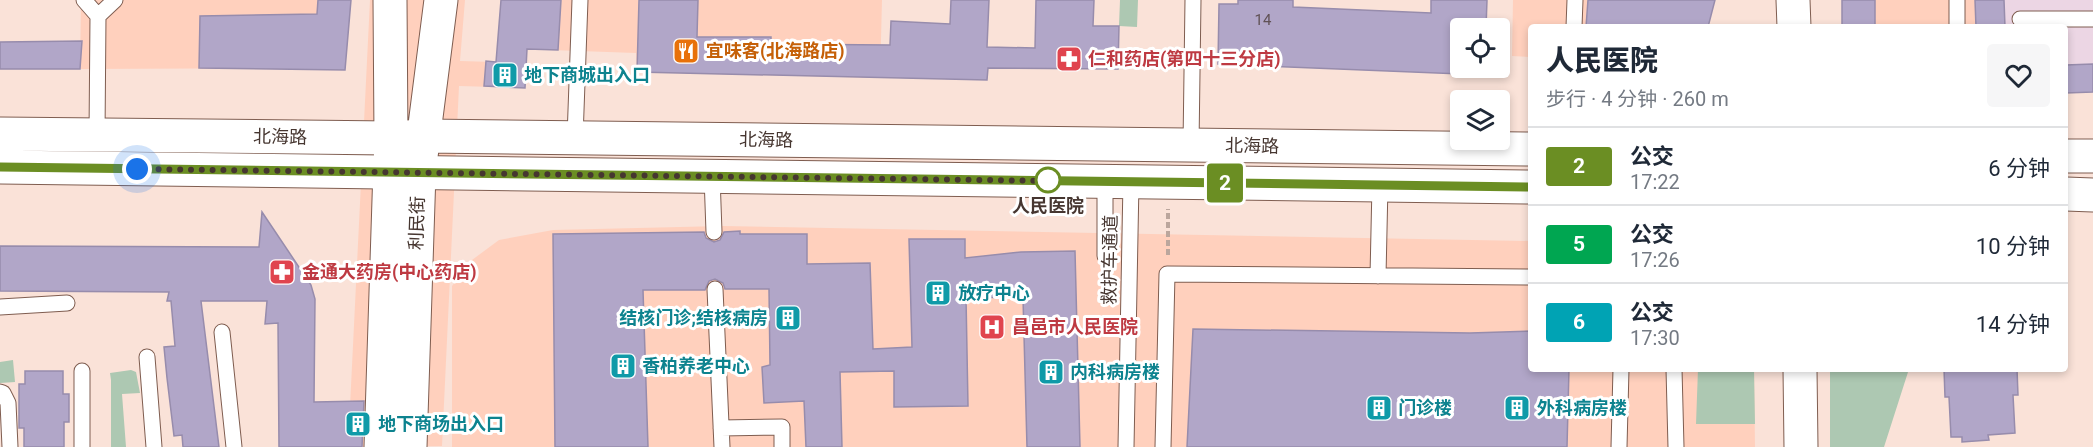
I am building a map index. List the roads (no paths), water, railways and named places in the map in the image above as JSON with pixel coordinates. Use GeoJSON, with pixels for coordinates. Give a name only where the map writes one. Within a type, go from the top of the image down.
{"type":"FeatureCollection","features":[{"type":"Feature","properties":{"kind":"main road","name":"利民街"},"geometry":{"type":"LineString","coordinates":[[390,0],[391,138],[404,172],[410,447]]}},
{"type":"Feature","properties":{"kind":"main road","name":"利民街"},"geometry":{"type":"LineString","coordinates":[[381,447],[404,172],[424,136],[441,0]]}},
{"type":"Feature","properties":{"kind":"main road"},"geometry":{"type":"LineString","coordinates":[[1793,0],[1794,24]]}},
{"type":"Feature","properties":{"kind":"main road","name":"北海路"},"geometry":{"type":"LineString","coordinates":[[0,134],[391,138],[424,136],[1528,150]]}},
{"type":"Feature","properties":{"kind":"main road"},"geometry":{"type":"LineString","coordinates":[[2068,156],[2093,156]]}},
{"type":"Feature","properties":{"kind":"main road","name":"北海路"},"geometry":{"type":"LineString","coordinates":[[0,167],[1528,187]]}},
{"type":"Feature","properties":{"kind":"main road"},"geometry":{"type":"LineString","coordinates":[[2068,194],[2093,195]]}},
{"type":"Feature","properties":{"kind":"main road"},"geometry":{"type":"LineString","coordinates":[[1800,372],[1801,447]]}},
{"type":"Feature","properties":{"kind":"lane"},"geometry":{"type":"LineString","coordinates":[[84,0],[98,16],[97,135]]}},
{"type":"Feature","properties":{"kind":"lane"},"geometry":{"type":"LineString","coordinates":[[98,16],[115,0]]}},
{"type":"Feature","properties":{"kind":"lane"},"geometry":{"type":"LineString","coordinates":[[575,138],[580,0]]}},
{"type":"Feature","properties":{"kind":"lane"},"geometry":{"type":"LineString","coordinates":[[1191,146],[1193,0]]}},
{"type":"Feature","properties":{"kind":"lane"},"geometry":{"type":"LineString","coordinates":[[1574,24],[1575,0]]}},
{"type":"Feature","properties":{"kind":"lane"},"geometry":{"type":"LineString","coordinates":[[1957,0],[1957,24]]}},
{"type":"Feature","properties":{"kind":"lane"},"geometry":{"type":"LineString","coordinates":[[2020,20],[2093,19]]}},
{"type":"Feature","properties":{"kind":"lane"},"geometry":{"type":"LineString","coordinates":[[712,176],[714,232]]}},
{"type":"Feature","properties":{"kind":"lane"},"geometry":{"type":"LineString","coordinates":[[1105,256],[1118,182]]}},
{"type":"Feature","properties":{"kind":"lane","name":"救护车通道"},"geometry":{"type":"LineString","coordinates":[[1118,182],[1126,447]]}},
{"type":"Feature","properties":{"kind":"lane"},"geometry":{"type":"LineString","coordinates":[[1378,276],[1380,185]]}},
{"type":"Feature","properties":{"kind":"lane"},"geometry":{"type":"LineString","coordinates":[[1163,447],[1167,274],[1528,277]]}},
{"type":"Feature","properties":{"kind":"lane"},"geometry":{"type":"LineString","coordinates":[[715,289],[722,447]]}},
{"type":"Feature","properties":{"kind":"lane"},"geometry":{"type":"LineString","coordinates":[[0,307],[67,303]]}},
{"type":"Feature","properties":{"kind":"lane"},"geometry":{"type":"LineString","coordinates":[[222,332],[234,447]]}},
{"type":"Feature","properties":{"kind":"lane"},"geometry":{"type":"LineString","coordinates":[[147,357],[154,447]]}},
{"type":"Feature","properties":{"kind":"lane"},"geometry":{"type":"LineString","coordinates":[[82,371],[82,447]]}},
{"type":"Feature","properties":{"kind":"lane"},"geometry":{"type":"LineString","coordinates":[[1619,447],[1621,372]]}},
{"type":"Feature","properties":{"kind":"lane"},"geometry":{"type":"LineString","coordinates":[[1674,372],[1676,447]]}},
{"type":"Feature","properties":{"kind":"lane"},"geometry":{"type":"LineString","coordinates":[[0,392],[3,393],[8,403],[10,447]]}},
{"type":"Feature","properties":{"kind":"lane"},"geometry":{"type":"LineString","coordinates":[[721,428],[782,427],[782,447]]}},
{"type":"Feature","properties":{"kind":"place","name":"宜味客(北海路店)"},"geometry":{"type":"Point","coordinates":[686,51]}},
{"type":"Feature","properties":{"kind":"place","name":"仁和药店(第四十三分店)"},"geometry":{"type":"Point","coordinates":[1069,59]}},
{"type":"Feature","properties":{"kind":"place","name":"地下商城出入口"},"geometry":{"type":"Point","coordinates":[505,75]}},
{"type":"Feature","properties":{"kind":"place","name":"人民医院"},"geometry":{"type":"Point","coordinates":[1048,180]}},
{"type":"Feature","properties":{"kind":"place","name":"金通大药房(中心药店)"},"geometry":{"type":"Point","coordinates":[282,272]}},
{"type":"Feature","properties":{"kind":"place","name":"放疗中心"},"geometry":{"type":"Point","coordinates":[938,293]}},
{"type":"Feature","properties":{"kind":"place","name":"结核门诊;结核病房"},"geometry":{"type":"Point","coordinates":[788,318]}},
{"type":"Feature","properties":{"kind":"place","name":"昌邑市人民医院"},"geometry":{"type":"Point","coordinates":[992,327]}},
{"type":"Feature","properties":{"kind":"place","name":"香柏养老中心"},"geometry":{"type":"Point","coordinates":[623,366]}},
{"type":"Feature","properties":{"kind":"place","name":"内科病房楼"},"geometry":{"type":"Point","coordinates":[1051,372]}},
{"type":"Feature","properties":{"kind":"place","name":"门诊楼"},"geometry":{"type":"Point","coordinates":[1379,408]}},
{"type":"Feature","properties":{"kind":"place","name":"外科病房楼"},"geometry":{"type":"Point","coordinates":[1517,408]}},
{"type":"Feature","properties":{"kind":"place","name":"地下商场出入口"},"geometry":{"type":"Point","coordinates":[358,424]}}]}
